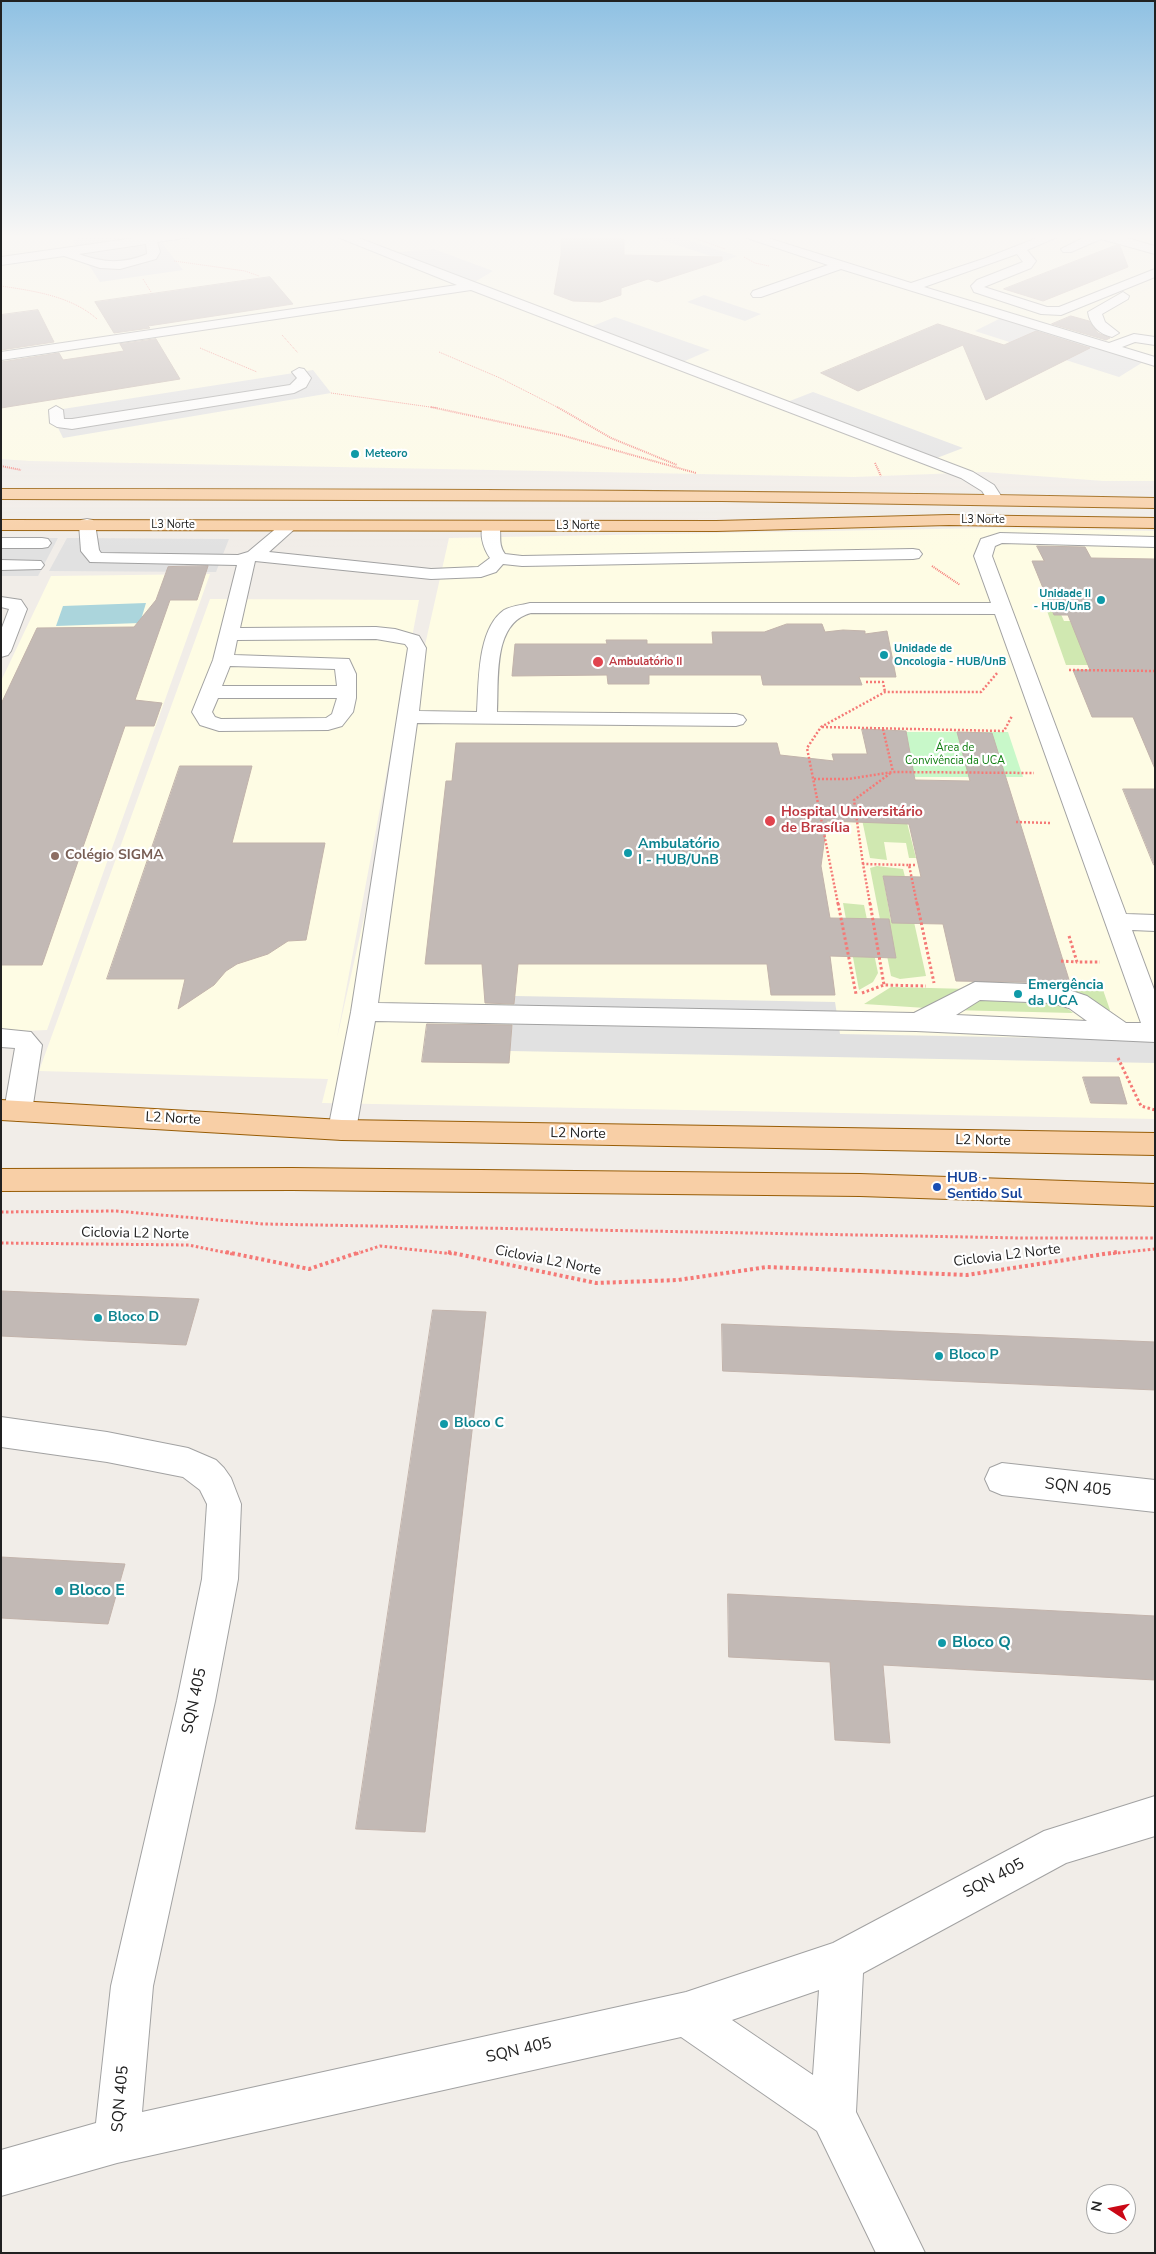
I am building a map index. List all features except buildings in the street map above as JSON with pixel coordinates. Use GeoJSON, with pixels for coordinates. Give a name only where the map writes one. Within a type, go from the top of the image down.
{"type":"FeatureCollection","features":[{"type":"Feature","properties":{"kind":"main road","name":"L3 Norte"},"geometry":{"type":"LineString","coordinates":[[1,494],[995,499],[1155,503]]}},
{"type":"Feature","properties":{"kind":"main road"},"geometry":{"type":"LineString","coordinates":[[63,524],[97,518],[110,510],[114,505],[110,499],[85,494]]}},
{"type":"Feature","properties":{"kind":"main road"},"geometry":{"type":"LineString","coordinates":[[716,526],[695,520],[692,512],[695,504],[762,498]]}},
{"type":"Feature","properties":{"kind":"main road","name":"L3 Norte"},"geometry":{"type":"LineString","coordinates":[[1,525],[716,526],[930,520],[1155,523]]}},
{"type":"Feature","properties":{"kind":"main road","name":"L2 Norte"},"geometry":{"type":"LineString","coordinates":[[10,1111],[342,1130],[1155,1144]]}},
{"type":"Feature","properties":{"kind":"main road"},"geometry":{"type":"LineString","coordinates":[[1,1180],[292,1179],[860,1185],[1155,1195]]}},
{"type":"Feature","properties":{"kind":"street"},"geometry":{"type":"LineString","coordinates":[[1,356],[112,339]]}},
{"type":"Feature","properties":{"kind":"street"},"geometry":{"type":"LineString","coordinates":[[607,339],[795,409],[814,406],[950,457],[939,465],[967,476],[988,488],[995,499]]}},
{"type":"Feature","properties":{"kind":"street"},"geometry":{"type":"LineString","coordinates":[[1043,339],[1122,362],[1139,357]]}},
{"type":"Feature","properties":{"kind":"street"},"geometry":{"type":"LineString","coordinates":[[1082,339],[1155,362]]}},
{"type":"Feature","properties":{"kind":"street"},"geometry":{"type":"LineString","coordinates":[[1088,341],[1093,339]]}},
{"type":"Feature","properties":{"kind":"street"},"geometry":{"type":"LineString","coordinates":[[1109,348],[1131,339]]}},
{"type":"Feature","properties":{"kind":"street"},"geometry":{"type":"LineString","coordinates":[[1142,339],[1155,341]]}},
{"type":"Feature","properties":{"kind":"street"},"geometry":{"type":"LineString","coordinates":[[56,410],[57,422],[63,424],[101,420],[294,389],[304,378],[299,372]]}},
{"type":"Feature","properties":{"kind":"street"},"geometry":{"type":"LineString","coordinates":[[87,524],[90,551],[96,558],[250,558],[432,574],[481,572],[490,568],[500,558]]}},
{"type":"Feature","properties":{"kind":"street"},"geometry":{"type":"LineString","coordinates":[[223,660],[342,663],[345,666],[347,676],[343,715],[336,722],[328,724],[219,725],[207,721],[202,712],[223,660],[250,558],[291,525]]}},
{"type":"Feature","properties":{"kind":"street"},"geometry":{"type":"LineString","coordinates":[[491,525],[491,548],[500,558],[522,561],[913,554]]}},
{"type":"Feature","properties":{"kind":"street"},"geometry":{"type":"LineString","coordinates":[[1155,542],[993,539],[988,543],[983,556],[994,609],[1117,922],[1155,1027]]}},
{"type":"Feature","properties":{"kind":"street"},"geometry":{"type":"LineString","coordinates":[[1,543],[42,543]]}},
{"type":"Feature","properties":{"kind":"street"},"geometry":{"type":"LineString","coordinates":[[1,565],[35,565]]}},
{"type":"Feature","properties":{"kind":"street"},"geometry":{"type":"LineString","coordinates":[[1,602],[15,604],[18,609],[7,627],[1,651]]}},
{"type":"Feature","properties":{"kind":"street"},"geometry":{"type":"LineString","coordinates":[[487,716],[492,656],[498,629],[510,614],[530,608],[994,609]]}},
{"type":"Feature","properties":{"kind":"street"},"geometry":{"type":"LineString","coordinates":[[231,634],[376,633],[395,635],[412,640],[417,648],[364,1012],[342,1130]]}},
{"type":"Feature","properties":{"kind":"street"},"geometry":{"type":"LineString","coordinates":[[211,692],[346,692]]}},
{"type":"Feature","properties":{"kind":"street"},"geometry":{"type":"LineString","coordinates":[[408,717],[487,716],[736,720]]}},
{"type":"Feature","properties":{"kind":"street"},"geometry":{"type":"LineString","coordinates":[[1117,922],[1155,923]]}},
{"type":"Feature","properties":{"kind":"street"},"geometry":{"type":"LineString","coordinates":[[916,1022],[942,1011],[975,991],[1054,994],[1078,1002],[1121,1032]]}},
{"type":"Feature","properties":{"kind":"street"},"geometry":{"type":"LineString","coordinates":[[364,1012],[916,1022],[1155,1033]]}},
{"type":"Feature","properties":{"kind":"street"},"geometry":{"type":"LineString","coordinates":[[1,1038],[22,1039],[29,1045],[10,1111]]}},
{"type":"Feature","properties":{"kind":"street","name":"SQN 405"},"geometry":{"type":"LineString","coordinates":[[1,1432],[107,1447],[188,1463],[204,1471],[212,1479],[219,1489],[224,1504],[220,1579],[196,1701],[132,1986],[117,2140]]}},
{"type":"Feature","properties":{"kind":"street","name":"SQN 405"},"geometry":{"type":"LineString","coordinates":[[1002,1479],[1155,1496]]}},
{"type":"Feature","properties":{"kind":"street","name":"SQN 405"},"geometry":{"type":"LineString","coordinates":[[1,2173],[117,2140],[686,2014],[842,1960],[1058,1845],[1155,1816]]}},
{"type":"Feature","properties":{"kind":"street"},"geometry":{"type":"LineString","coordinates":[[833,2115],[842,1960]]}},
{"type":"Feature","properties":{"kind":"street"},"geometry":{"type":"LineString","coordinates":[[686,2014],[833,2115],[901,2253]]}},
{"type":"Feature","properties":{"kind":"path"},"geometry":{"type":"LineString","coordinates":[[178,339],[260,373]]}},
{"type":"Feature","properties":{"kind":"path"},"geometry":{"type":"LineString","coordinates":[[286,339],[301,356]]}},
{"type":"Feature","properties":{"kind":"path"},"geometry":{"type":"LineString","coordinates":[[331,393],[474,414],[622,450],[698,474],[611,438],[580,419],[500,378],[439,352]]}},
{"type":"Feature","properties":{"kind":"path"},"geometry":{"type":"LineString","coordinates":[[913,554],[994,609]]}},
{"type":"Feature","properties":{"kind":"path"},"geometry":{"type":"LineString","coordinates":[[858,1002],[807,748],[821,727],[885,692],[981,692],[1003,668]]}},
{"type":"Feature","properties":{"kind":"path"},"geometry":{"type":"LineString","coordinates":[[1069,670],[1155,671]]}},
{"type":"Feature","properties":{"kind":"path"},"geometry":{"type":"LineString","coordinates":[[866,682],[883,682],[885,692]]}},
{"type":"Feature","properties":{"kind":"path"},"geometry":{"type":"LineString","coordinates":[[821,727],[1004,730],[1015,711],[1018,720]]}},
{"type":"Feature","properties":{"kind":"path"},"geometry":{"type":"LineString","coordinates":[[883,729],[893,772]]}},
{"type":"Feature","properties":{"kind":"path"},"geometry":{"type":"LineString","coordinates":[[813,779],[848,779],[893,772],[1037,773]]}},
{"type":"Feature","properties":{"kind":"path"},"geometry":{"type":"LineString","coordinates":[[856,996],[884,984],[854,800],[893,772]]}},
{"type":"Feature","properties":{"kind":"path"},"geometry":{"type":"LineString","coordinates":[[1016,822],[1054,823]]}},
{"type":"Feature","properties":{"kind":"path"},"geometry":{"type":"LineString","coordinates":[[863,864],[917,865]]}},
{"type":"Feature","properties":{"kind":"path"},"geometry":{"type":"LineString","coordinates":[[909,864],[934,986]]}},
{"type":"Feature","properties":{"kind":"path"},"geometry":{"type":"LineString","coordinates":[[1069,936],[1077,962]]}},
{"type":"Feature","properties":{"kind":"path"},"geometry":{"type":"LineString","coordinates":[[1061,962],[1101,962]]}},
{"type":"Feature","properties":{"kind":"path"},"geometry":{"type":"LineString","coordinates":[[1118,1057],[1141,1106],[1155,1110]]}},
{"type":"Feature","properties":{"kind":"path"},"geometry":{"type":"LineString","coordinates":[[1,1212],[116,1211],[264,1224],[1022,1238],[1155,1238]]}},
{"type":"Feature","properties":{"kind":"path","name":"Ciclovia L2 Norte"},"geometry":{"type":"LineString","coordinates":[[1,1243],[189,1245],[309,1270],[380,1246],[446,1252],[596,1283],[678,1280],[767,1267],[967,1275],[1139,1249],[1155,1249]]}},
{"type":"Feature","properties":{"kind":"shaded area"},"geometry":{"type":"Polygon","coordinates":[[[1,339],[1155,339],[1155,481],[1104,481],[984,472],[854,477],[1,459],[1,339]]]}},
{"type":"Feature","properties":{"kind":"shaded area"},"geometry":{"type":"Polygon","coordinates":[[[609,339],[679,339],[710,350],[678,364],[609,339]]]}},
{"type":"Feature","properties":{"kind":"shaded area"},"geometry":{"type":"Polygon","coordinates":[[[1001,339],[1087,339],[1148,359],[1119,377],[1001,339]]]}},
{"type":"Feature","properties":{"kind":"shaded area"},"geometry":{"type":"Polygon","coordinates":[[[313,370],[331,393],[63,438],[50,411],[313,370]]]}},
{"type":"Feature","properties":{"kind":"shaded area"},"geometry":{"type":"Polygon","coordinates":[[[813,392],[963,448],[929,461],[782,404],[813,392]]]}},
{"type":"Feature","properties":{"kind":"shaded area","name":"Hospital Universitário de Brasília"},"geometry":{"type":"Polygon","coordinates":[[[990,528],[1155,531],[1155,1119],[322,1103],[328,1079],[39,1071],[210,599],[419,600],[337,1038],[449,538],[990,528]]]}},
{"type":"Feature","properties":{"kind":"shaded area"},"geometry":{"type":"Polygon","coordinates":[[[1,538],[58,538],[38,576],[1,576],[1,538]]]}},
{"type":"Feature","properties":{"kind":"shaded area"},"geometry":{"type":"Polygon","coordinates":[[[67,538],[229,539],[216,572],[49,571],[67,538]]]}},
{"type":"Feature","properties":{"kind":"shaded area","name":"Colégio SIGMA"},"geometry":{"type":"Polygon","coordinates":[[[210,574],[47,1030],[1,1032],[1,681],[51,576],[210,574]]]}},
{"type":"Feature","properties":{"kind":"shaded area"},"geometry":{"type":"Polygon","coordinates":[[[515,996],[835,1002],[840,1034],[1155,1040],[1155,1063],[510,1051],[515,996]]]}},
{"type":"Feature","properties":{"kind":"green space"},"geometry":{"type":"Polygon","coordinates":[[[1046,608],[1058,608],[1064,621],[1070,621],[1080,642],[1099,665],[1066,665],[1046,608]]]}},
{"type":"Feature","properties":{"kind":"green space","name":"Área de Convivência da UCA"},"geometry":{"type":"Polygon","coordinates":[[[888,732],[1008,732],[1023,777],[898,777],[888,732]]]}},
{"type":"Feature","properties":{"kind":"green space"},"geometry":{"type":"Polygon","coordinates":[[[901,799],[916,858],[909,858],[906,843],[884,842],[887,860],[870,858],[859,805],[901,799]]]}},
{"type":"Feature","properties":{"kind":"green space"},"geometry":{"type":"Polygon","coordinates":[[[877,866],[903,869],[905,877],[883,877],[891,921],[914,922],[926,976],[900,979],[891,976],[870,868],[877,866]]]}},
{"type":"Feature","properties":{"kind":"green space"},"geometry":{"type":"Polygon","coordinates":[[[843,903],[864,905],[878,973],[873,982],[859,990],[843,903]]]}},
{"type":"Feature","properties":{"kind":"green space"},"geometry":{"type":"Polygon","coordinates":[[[1046,986],[1102,987],[1110,1010],[1106,1014],[1046,986]]]}},
{"type":"Feature","properties":{"kind":"green space"},"geometry":{"type":"Polygon","coordinates":[[[891,987],[969,989],[941,1009],[864,1004],[891,987]]]}},
{"type":"Feature","properties":{"kind":"green space"},"geometry":{"type":"Polygon","coordinates":[[[967,1000],[1062,1004],[1073,1013],[951,1010],[967,1000]]]}},
{"type":"Feature","properties":{"kind":"water"},"geometry":{"type":"Polygon","coordinates":[[[146,603],[140,623],[56,626],[63,606],[146,603]]]}},
{"type":"Feature","properties":{"kind":"place","name":"Meteoro"},"geometry":{"type":"Point","coordinates":[355,454]}},
{"type":"Feature","properties":{"kind":"place","name":"Unidade II - HUB/UnB"},"geometry":{"type":"Point","coordinates":[1101,600]}},
{"type":"Feature","properties":{"kind":"place","name":"Unidade de Oncologia - HUB/UnB"},"geometry":{"type":"Point","coordinates":[884,655]}},
{"type":"Feature","properties":{"kind":"place","name":"Ambulatório II"},"geometry":{"type":"Point","coordinates":[598,662]}},
{"type":"Feature","properties":{"kind":"place","name":"Hospital Universitário de Brasília"},"geometry":{"type":"Point","coordinates":[770,821]}},
{"type":"Feature","properties":{"kind":"place","name":"Ambulatório I - HUB/UnB"},"geometry":{"type":"Point","coordinates":[628,853]}},
{"type":"Feature","properties":{"kind":"place","name":"Colégio SIGMA"},"geometry":{"type":"Point","coordinates":[55,856]}},
{"type":"Feature","properties":{"kind":"place","name":"Emergência da UCA"},"geometry":{"type":"Point","coordinates":[1018,994]}},
{"type":"Feature","properties":{"kind":"place","name":"HUB - Sentido Sul"},"geometry":{"type":"Point","coordinates":[937,1187]}},
{"type":"Feature","properties":{"kind":"place","name":"Bloco D"},"geometry":{"type":"Point","coordinates":[98,1318]}},
{"type":"Feature","properties":{"kind":"place","name":"Bloco P"},"geometry":{"type":"Point","coordinates":[939,1356]}},
{"type":"Feature","properties":{"kind":"place","name":"Bloco C"},"geometry":{"type":"Point","coordinates":[444,1424]}},
{"type":"Feature","properties":{"kind":"place","name":"Bloco E"},"geometry":{"type":"Point","coordinates":[59,1591]}},
{"type":"Feature","properties":{"kind":"place","name":"Bloco Q"},"geometry":{"type":"Point","coordinates":[942,1643]}}]}
